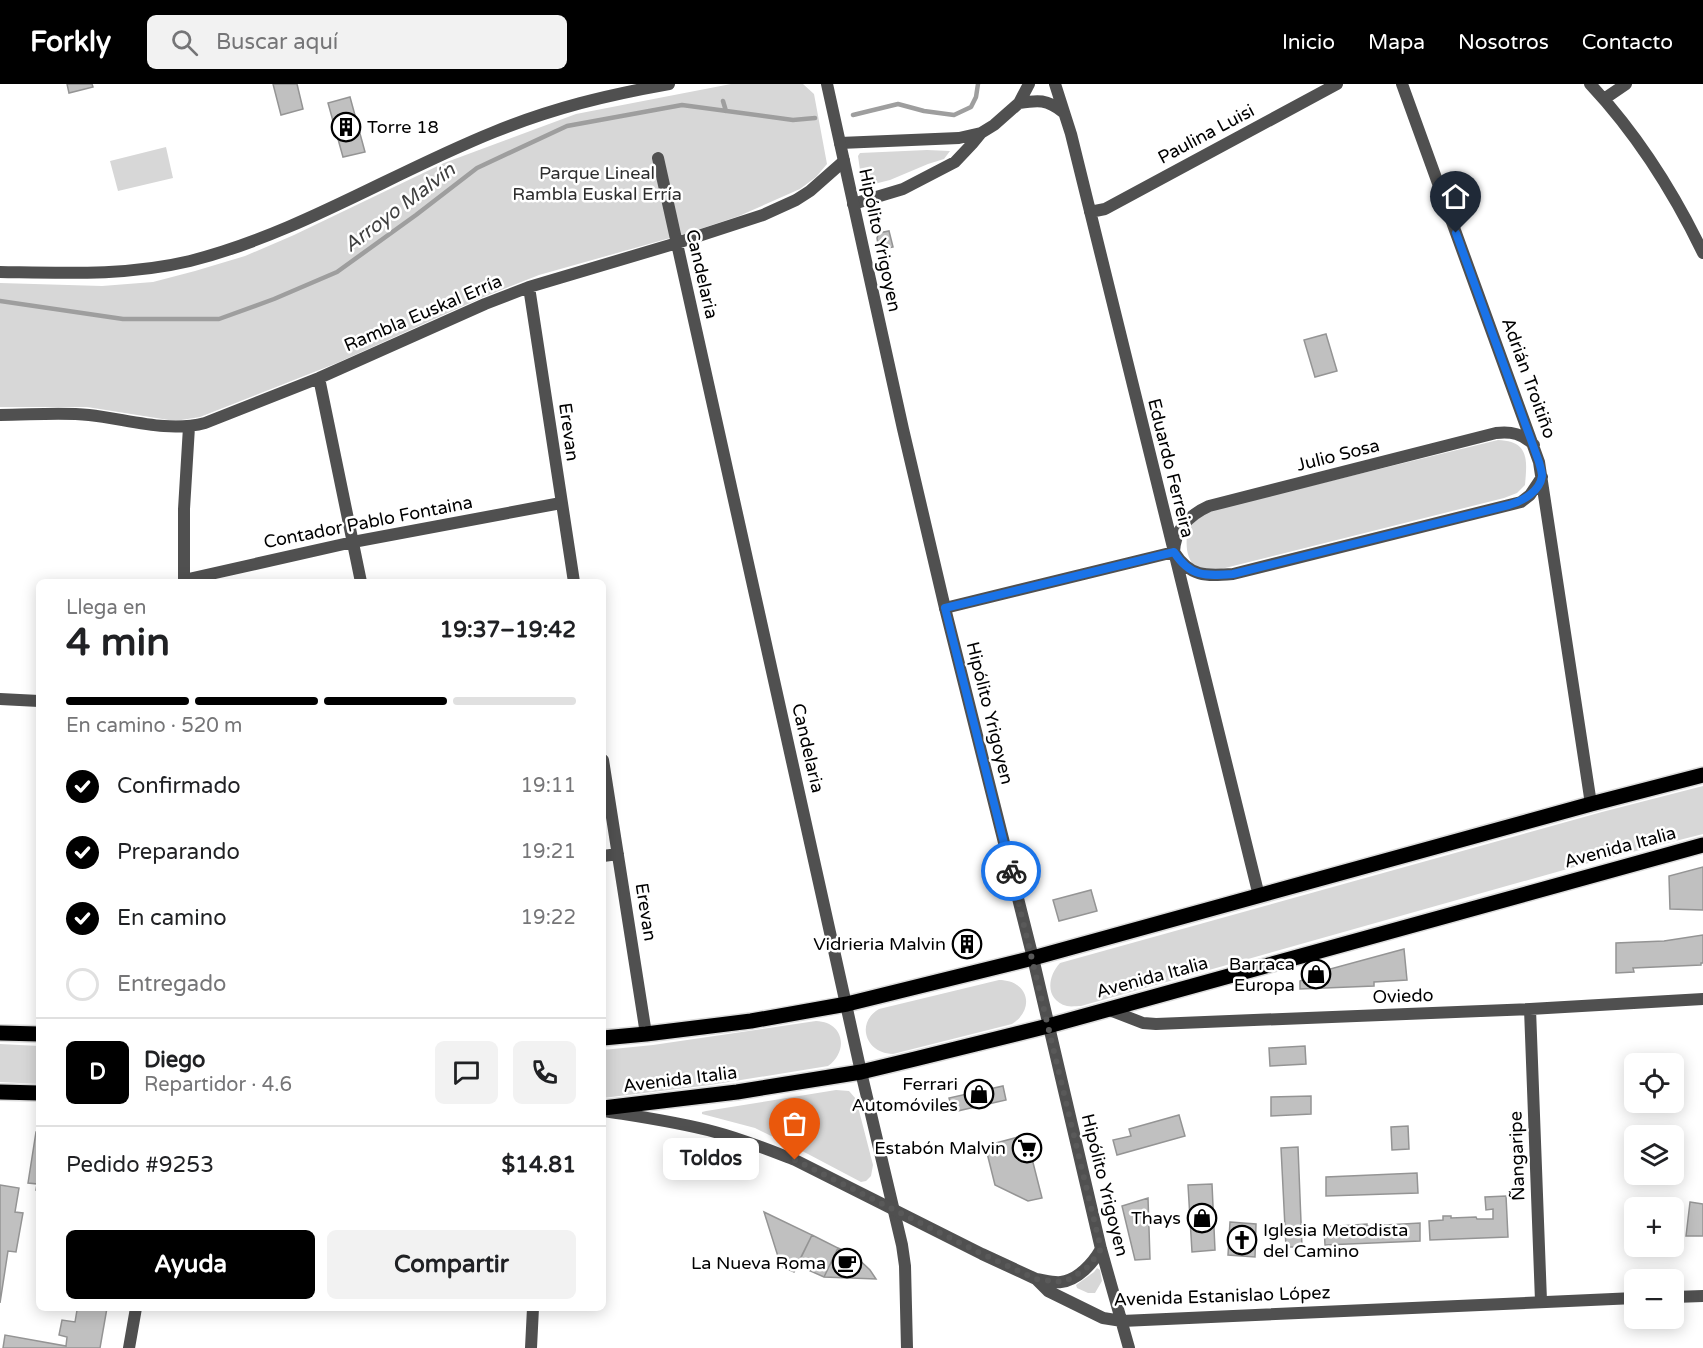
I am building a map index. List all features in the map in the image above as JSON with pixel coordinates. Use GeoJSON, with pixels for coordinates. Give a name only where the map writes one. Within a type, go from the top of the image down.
{"type":"FeatureCollection","features":[{"type":"Feature","properties":{"kind":"main road"},"geometry":{"type":"LineString","coordinates":[[606,1038],[751,1021],[847,1004],[1033,958],[1703,775]]}},
{"type":"Feature","properties":{"kind":"main road","name":"Avenida Italia"},"geometry":{"type":"LineString","coordinates":[[606,1110],[861,1072],[1048,1026],[1703,845]]}},
{"type":"Feature","properties":{"kind":"main road"},"geometry":{"type":"LineString","coordinates":[[0,1033],[36,1034]]}},
{"type":"Feature","properties":{"kind":"main road"},"geometry":{"type":"LineString","coordinates":[[0,1092],[36,1094]]}},
{"type":"Feature","properties":{"kind":"street"},"geometry":{"type":"LineString","coordinates":[[0,272],[121,272],[150,269],[223,252],[287,228],[476,140],[534,117],[589,99],[669,84]]}},
{"type":"Feature","properties":{"kind":"street","name":"Hipólito Yrigoyen"},"geometry":{"type":"LineString","coordinates":[[827,84],[945,608],[1033,958],[1101,1249],[1129,1348]]}},
{"type":"Feature","properties":{"kind":"street"},"geometry":{"type":"LineString","coordinates":[[840,143],[959,138],[981,133],[994,125],[1018,103],[1029,84]]}},
{"type":"Feature","properties":{"kind":"street","name":"Eduardo Ferreira"},"geometry":{"type":"LineString","coordinates":[[1054,84],[1071,134],[1259,896]]}},
{"type":"Feature","properties":{"kind":"street","name":"Paulina Luisi"},"geometry":{"type":"LineString","coordinates":[[1090,212],[1105,209],[1337,84]]}},
{"type":"Feature","properties":{"kind":"street","name":"Adrián Troitiño"},"geometry":{"type":"LineString","coordinates":[[1402,84],[1539,462],[1591,804]]}},
{"type":"Feature","properties":{"kind":"street"},"geometry":{"type":"LineString","coordinates":[[1590,84],[1605,99],[1669,190],[1703,253]]}},
{"type":"Feature","properties":{"kind":"street"},"geometry":{"type":"LineString","coordinates":[[1605,99],[1626,84]]}},
{"type":"Feature","properties":{"kind":"street"},"geometry":{"type":"LineString","coordinates":[[1018,103],[1037,100],[1049,102],[1063,112]]}},
{"type":"Feature","properties":{"kind":"street"},"geometry":{"type":"LineString","coordinates":[[853,204],[903,189],[955,162],[981,133]]}},
{"type":"Feature","properties":{"kind":"street","name":"Candelaria"},"geometry":{"type":"LineString","coordinates":[[658,158],[861,1072],[902,1245],[905,1266],[907,1348]]}},
{"type":"Feature","properties":{"kind":"street","name":"Rambla Euskal Erría"},"geometry":{"type":"LineString","coordinates":[[0,415],[69,413],[157,425],[189,427],[205,423],[319,378],[485,304],[529,287],[763,215],[810,191],[844,161]]}},
{"type":"Feature","properties":{"kind":"street","name":"Erevan"},"geometry":{"type":"LineString","coordinates":[[529,287],[574,579]]}},
{"type":"Feature","properties":{"kind":"street"},"geometry":{"type":"LineString","coordinates":[[319,378],[360,579]]}},
{"type":"Feature","properties":{"kind":"street"},"geometry":{"type":"LineString","coordinates":[[184,579],[184,509],[189,427]]}},
{"type":"Feature","properties":{"kind":"street","name":"Julio Sosa"},"geometry":{"type":"LineString","coordinates":[[1174,552],[1178,533],[1187,519],[1209,507],[1506,432],[1525,437],[1534,445]]}},
{"type":"Feature","properties":{"kind":"street"},"geometry":{"type":"LineString","coordinates":[[945,608],[1174,552],[1183,565],[1192,571],[1202,574],[1233,574],[1521,501],[1530,495],[1542,477]]}},
{"type":"Feature","properties":{"kind":"street","name":"Contador Pablo Fontaina"},"geometry":{"type":"LineString","coordinates":[[193,579],[353,542],[561,502]]}},
{"type":"Feature","properties":{"kind":"street"},"geometry":{"type":"LineString","coordinates":[[0,699],[36,701]]}},
{"type":"Feature","properties":{"kind":"street","name":"Erevan"},"geometry":{"type":"LineString","coordinates":[[606,779],[646,1034]]}},
{"type":"Feature","properties":{"kind":"street"},"geometry":{"type":"LineString","coordinates":[[606,856],[618,854]]}},
{"type":"Feature","properties":{"kind":"street","name":"Oviedo"},"geometry":{"type":"LineString","coordinates":[[1107,1009],[1143,1023],[1156,1024],[1530,1009],[1703,999]]}},
{"type":"Feature","properties":{"kind":"street","name":"Ñangaripe"},"geometry":{"type":"LineString","coordinates":[[1530,1009],[1541,1301]]}},
{"type":"Feature","properties":{"kind":"street","name":"Avenida Estanislao López"},"geometry":{"type":"LineString","coordinates":[[606,1111],[687,1125],[765,1148],[795,1160],[1036,1279],[1048,1291],[1103,1318],[1122,1321],[1624,1298]]}},
{"type":"Feature","properties":{"kind":"street"},"geometry":{"type":"LineString","coordinates":[[1036,1279],[1062,1282],[1072,1278],[1089,1266],[1101,1249]]}},
{"type":"Feature","properties":{"kind":"street"},"geometry":{"type":"LineString","coordinates":[[1684,1297],[1703,1296]]}},
{"type":"Feature","properties":{"kind":"street"},"geometry":{"type":"LineString","coordinates":[[129,1348],[135,1311]]}},
{"type":"Feature","properties":{"kind":"street"},"geometry":{"type":"LineString","coordinates":[[531,1348],[533,1311]]}},
{"type":"Feature","properties":{"kind":"green space","name":"Parque Lineal Rambla Euskal Erría"},"geometry":{"type":"Polygon","coordinates":[[[731,84],[803,84],[814,94],[827,164],[816,177],[800,189],[739,216],[688,233],[539,275],[481,298],[337,363],[200,417],[175,421],[87,407],[0,407],[0,283],[102,286],[153,282],[195,271],[245,256],[444,163],[576,114],[731,84]]]}},
{"type":"Feature","properties":{"kind":"green space"},"geometry":{"type":"Polygon","coordinates":[[[166,147],[173,178],[118,191],[110,161],[166,147]]]}},
{"type":"Feature","properties":{"kind":"green space"},"geometry":{"type":"Polygon","coordinates":[[[950,151],[944,159],[890,180],[866,186],[861,177],[858,156],[860,153],[950,151]]]}},
{"type":"Feature","properties":{"kind":"green space"},"geometry":{"type":"Polygon","coordinates":[[[1498,440],[1516,444],[1521,448],[1526,460],[1525,485],[1517,493],[1504,498],[1213,571],[1198,568],[1188,555],[1188,527],[1208,511],[1498,440]]]}},
{"type":"Feature","properties":{"kind":"green space"},"geometry":{"type":"Polygon","coordinates":[[[1703,786],[1703,834],[1585,864],[1081,1006],[1060,1003],[1055,999],[1050,987],[1053,975],[1060,963],[1703,786]]]}},
{"type":"Feature","properties":{"kind":"green space"},"geometry":{"type":"Polygon","coordinates":[[[999,980],[1017,985],[1025,996],[1024,1011],[1020,1018],[1012,1024],[893,1054],[876,1049],[867,1037],[867,1022],[879,1009],[999,980]]]}},
{"type":"Feature","properties":{"kind":"green space"},"geometry":{"type":"Polygon","coordinates":[[[816,1021],[833,1026],[838,1032],[841,1045],[835,1060],[828,1066],[710,1085],[606,1098],[606,1050],[816,1021]]]}},
{"type":"Feature","properties":{"kind":"green space"},"geometry":{"type":"Polygon","coordinates":[[[0,1044],[36,1046],[36,1084],[0,1082],[0,1044]]]}},
{"type":"Feature","properties":{"kind":"green space"},"geometry":{"type":"Polygon","coordinates":[[[836,1090],[849,1091],[856,1099],[873,1165],[871,1176],[866,1181],[861,1182],[755,1128],[702,1114],[706,1111],[836,1090]]]}},
{"type":"Feature","properties":{"kind":"green space"},"geometry":{"type":"Polygon","coordinates":[[[1097,1268],[1100,1270],[1102,1281],[1095,1293],[1088,1293],[1077,1288],[1076,1285],[1097,1268]]]}},
{"type":"Feature","properties":{"kind":"building"},"geometry":{"type":"Polygon","coordinates":[[[67,84],[92,84],[93,87],[69,93],[67,84]]]}},
{"type":"Feature","properties":{"kind":"building"},"geometry":{"type":"Polygon","coordinates":[[[273,84],[297,84],[303,109],[281,115],[273,84]]]}},
{"type":"Feature","properties":{"kind":"building","name":"Torre 18"},"geometry":{"type":"Polygon","coordinates":[[[350,97],[365,152],[343,157],[328,103],[350,97]]]}},
{"type":"Feature","properties":{"kind":"building"},"geometry":{"type":"Polygon","coordinates":[[[889,231],[893,247],[879,250],[877,238],[879,233],[889,231]]]}},
{"type":"Feature","properties":{"kind":"building"},"geometry":{"type":"Polygon","coordinates":[[[1326,334],[1337,371],[1315,377],[1304,340],[1326,334]]]}},
{"type":"Feature","properties":{"kind":"building"},"geometry":{"type":"Polygon","coordinates":[[[1703,867],[1703,910],[1670,909],[1669,876],[1703,867]]]}},
{"type":"Feature","properties":{"kind":"building"},"geometry":{"type":"Polygon","coordinates":[[[1091,890],[1097,911],[1059,921],[1053,900],[1091,890]]]}},
{"type":"Feature","properties":{"kind":"building","name":"Vidrieria Malvin"},"geometry":{"type":"Polygon","coordinates":[[[975,932],[980,950],[959,955],[955,937],[975,932]]]}},
{"type":"Feature","properties":{"kind":"building"},"geometry":{"type":"Polygon","coordinates":[[[1703,935],[1703,963],[1701,965],[1633,968],[1634,972],[1616,973],[1616,943],[1664,941],[1703,935]]]}},
{"type":"Feature","properties":{"kind":"building"},"geometry":{"type":"Polygon","coordinates":[[[1404,949],[1407,980],[1374,982],[1374,986],[1300,989],[1300,981],[1319,974],[1319,972],[1404,949]]]}},
{"type":"Feature","properties":{"kind":"building"},"geometry":{"type":"Polygon","coordinates":[[[1305,1046],[1306,1064],[1270,1066],[1269,1048],[1305,1046]]]}},
{"type":"Feature","properties":{"kind":"building"},"geometry":{"type":"Polygon","coordinates":[[[1003,1086],[1006,1100],[953,1112],[949,1098],[1003,1086]]]}},
{"type":"Feature","properties":{"kind":"building"},"geometry":{"type":"Polygon","coordinates":[[[1311,1096],[1311,1114],[1271,1116],[1271,1097],[1311,1096]]]}},
{"type":"Feature","properties":{"kind":"building"},"geometry":{"type":"Polygon","coordinates":[[[1179,1115],[1185,1136],[1117,1155],[1113,1140],[1131,1136],[1129,1129],[1179,1115]]]}},
{"type":"Feature","properties":{"kind":"building"},"geometry":{"type":"Polygon","coordinates":[[[1408,1126],[1409,1149],[1392,1150],[1391,1127],[1408,1126]]]}},
{"type":"Feature","properties":{"kind":"building"},"geometry":{"type":"Polygon","coordinates":[[[36,1132],[36,1184],[28,1183],[36,1132]]]}},
{"type":"Feature","properties":{"kind":"building"},"geometry":{"type":"Polygon","coordinates":[[[1026,1135],[1042,1198],[1028,1201],[995,1185],[987,1153],[994,1151],[992,1144],[1026,1135]]]}},
{"type":"Feature","properties":{"kind":"building"},"geometry":{"type":"Polygon","coordinates":[[[1298,1147],[1302,1247],[1286,1247],[1281,1148],[1298,1147]]]}},
{"type":"Feature","properties":{"kind":"building"},"geometry":{"type":"Polygon","coordinates":[[[1417,1173],[1418,1193],[1326,1196],[1326,1177],[1417,1173]]]}},
{"type":"Feature","properties":{"kind":"building","name":"Thays"},"geometry":{"type":"Polygon","coordinates":[[[1212,1184],[1215,1250],[1192,1252],[1188,1185],[1212,1184]]]}},
{"type":"Feature","properties":{"kind":"building"},"geometry":{"type":"Polygon","coordinates":[[[0,1185],[19,1188],[15,1212],[23,1213],[16,1252],[8,1251],[0,1303],[0,1185]]]}},
{"type":"Feature","properties":{"kind":"building"},"geometry":{"type":"Polygon","coordinates":[[[1506,1196],[1508,1237],[1430,1240],[1429,1221],[1443,1220],[1443,1216],[1493,1219],[1493,1209],[1486,1210],[1485,1197],[1506,1196]]]}},
{"type":"Feature","properties":{"kind":"building"},"geometry":{"type":"Polygon","coordinates":[[[1148,1198],[1150,1259],[1135,1260],[1122,1206],[1148,1198]]]}},
{"type":"Feature","properties":{"kind":"building"},"geometry":{"type":"Polygon","coordinates":[[[1690,1202],[1703,1204],[1703,1236],[1686,1236],[1690,1202]]]}},
{"type":"Feature","properties":{"kind":"building"},"geometry":{"type":"Polygon","coordinates":[[[764,1212],[812,1235],[794,1272],[781,1266],[764,1212]]]}},
{"type":"Feature","properties":{"kind":"building","name":"Iglesia Metodista del Camino"},"geometry":{"type":"Polygon","coordinates":[[[1230,1222],[1256,1224],[1255,1257],[1228,1255],[1230,1222]]]}},
{"type":"Feature","properties":{"kind":"building"},"geometry":{"type":"Polygon","coordinates":[[[1420,1223],[1420,1241],[1325,1245],[1324,1227],[1420,1223]]]}},
{"type":"Feature","properties":{"kind":"building"},"geometry":{"type":"Polygon","coordinates":[[[812,1235],[838,1248],[824,1277],[797,1265],[812,1235]]]}},
{"type":"Feature","properties":{"kind":"building","name":"La Nueva Roma"},"geometry":{"type":"Polygon","coordinates":[[[838,1248],[854,1255],[876,1279],[824,1277],[838,1248]]]}},
{"type":"Feature","properties":{"kind":"building"},"geometry":{"type":"Polygon","coordinates":[[[77,1311],[106,1311],[100,1348],[3,1348],[5,1335],[66,1346],[67,1337],[59,1335],[62,1320],[75,1322],[77,1311]]]}},
{"type":"Feature","properties":{"kind":"waterway","name":"Arroyo Malvín"},"geometry":{"type":"LineString","coordinates":[[853,115],[898,104],[924,111],[954,115],[971,107],[976,97],[978,84]]}},
{"type":"Feature","properties":{"kind":"waterway"},"geometry":{"type":"LineString","coordinates":[[723,101],[726,111]]}},
{"type":"Feature","properties":{"kind":"waterway","name":"Arroyo Malvín"},"geometry":{"type":"LineString","coordinates":[[0,301],[123,319],[219,319],[337,272],[477,168],[567,126],[682,105],[793,120],[815,118]]}},
{"type":"Feature","properties":{"kind":"way so far"},"geometry":{"type":"LineString","coordinates":[[795,1160],[1036,1279],[1062,1282],[1072,1278],[1095,1259],[1101,1249],[1011,871]]}},
{"type":"Feature","properties":{"kind":"place","name":"Torre 18"},"geometry":{"type":"Point","coordinates":[346,127]}},
{"type":"Feature","properties":{"kind":"place","name":"Vidrieria Malvin"},"geometry":{"type":"Point","coordinates":[967,944]}},
{"type":"Feature","properties":{"kind":"place","name":"Barraca Europa"},"geometry":{"type":"Point","coordinates":[1316,974]}},
{"type":"Feature","properties":{"kind":"place","name":"Ferrari Automóviles"},"geometry":{"type":"Point","coordinates":[979,1094]}},
{"type":"Feature","properties":{"kind":"place","name":"Estabón Malvin"},"geometry":{"type":"Point","coordinates":[1027,1148]}},
{"type":"Feature","properties":{"kind":"place","name":"Toldos"},"geometry":{"type":"Point","coordinates":[795,1160]}},
{"type":"Feature","properties":{"kind":"place","name":"Thays"},"geometry":{"type":"Point","coordinates":[1202,1218]}},
{"type":"Feature","properties":{"kind":"place","name":"Iglesia Metodista del Camino"},"geometry":{"type":"Point","coordinates":[1242,1240]}},
{"type":"Feature","properties":{"kind":"place","name":"La Nueva Roma"},"geometry":{"type":"Point","coordinates":[847,1263]}},
{"type":"Feature","properties":{"kind":"route"},"geometry":{"type":"LineString","coordinates":[[1011,871],[945,608],[1174,552],[1183,565],[1192,571],[1202,574],[1233,574],[1509,505],[1530,495],[1538,485],[1542,477],[1534,445],[1456,233]]}}]}
